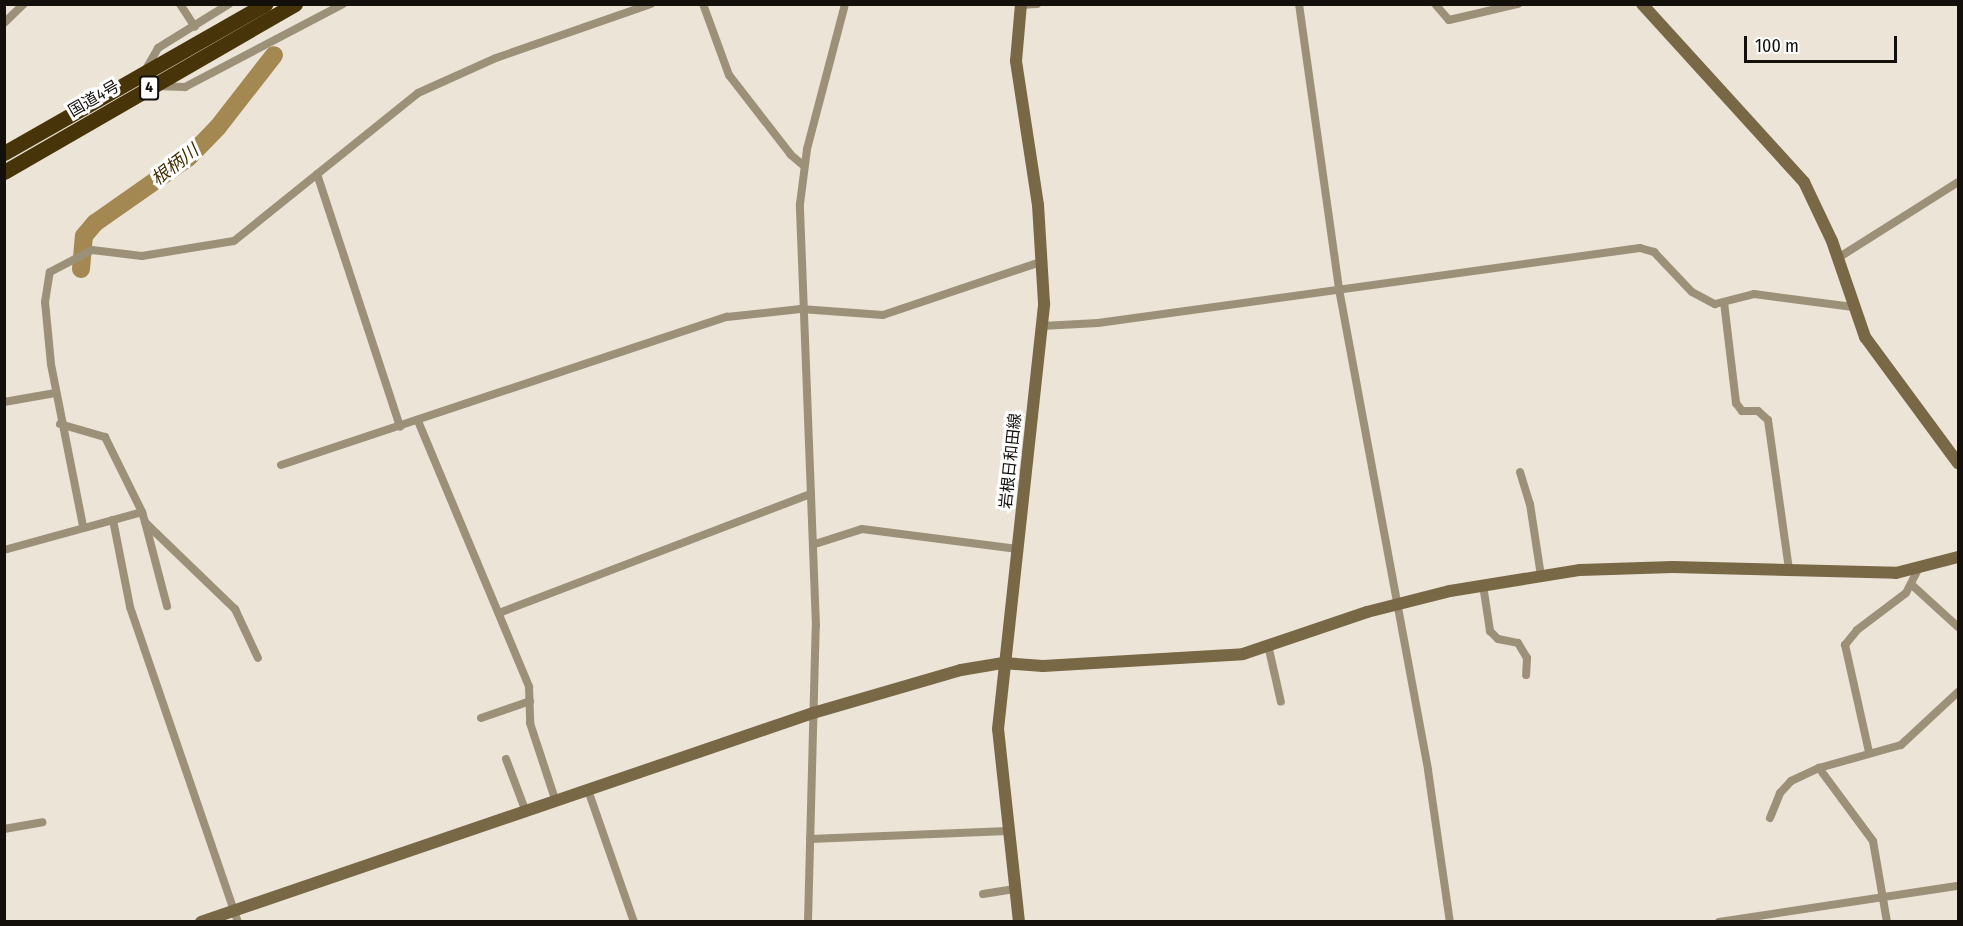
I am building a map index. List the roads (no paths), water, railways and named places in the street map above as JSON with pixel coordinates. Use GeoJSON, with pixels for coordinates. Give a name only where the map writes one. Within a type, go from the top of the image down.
{"type":"FeatureCollection","features":[{"type":"Feature","properties":{"kind":"highway","name":"国道4号"},"geometry":{"type":"LineString","coordinates":[[4,172],[265,4]]}},
{"type":"Feature","properties":{"kind":"highway","name":"国道4号"},"geometry":{"type":"LineString","coordinates":[[4,153],[295,4]]}},
{"type":"Feature","properties":{"kind":"street"},"geometry":{"type":"LineString","coordinates":[[4,23],[24,4]]}},
{"type":"Feature","properties":{"kind":"street"},"geometry":{"type":"LineString","coordinates":[[180,4],[195,27]]}},
{"type":"Feature","properties":{"kind":"street"},"geometry":{"type":"LineString","coordinates":[[230,4],[158,48],[149,79],[172,89],[185,87],[343,4]]}},
{"type":"Feature","properties":{"kind":"street"},"geometry":{"type":"LineString","coordinates":[[83,526],[60,424],[45,302],[47,278],[55,268],[92,250],[142,256],[222,245],[244,234],[408,100],[441,81],[651,4]]}},
{"type":"Feature","properties":{"kind":"street"},"geometry":{"type":"LineString","coordinates":[[703,4],[734,83],[804,166]]}},
{"type":"Feature","properties":{"kind":"street"},"geometry":{"type":"LineString","coordinates":[[808,921],[815,544],[801,309],[800,204],[804,166],[846,4]]}},
{"type":"Feature","properties":{"kind":"street"},"geometry":{"type":"LineString","coordinates":[[1021,5],[1038,4]]}},
{"type":"Feature","properties":{"kind":"street"},"geometry":{"type":"LineString","coordinates":[[1299,4],[1339,290],[1428,770],[1450,921]]}},
{"type":"Feature","properties":{"kind":"street"},"geometry":{"type":"LineString","coordinates":[[1435,4],[1449,20],[1518,4]]}},
{"type":"Feature","properties":{"kind":"street"},"geometry":{"type":"LineString","coordinates":[[1642,4],[1795,168],[1822,216],[1853,307],[1881,362],[1959,463]]}},
{"type":"Feature","properties":{"kind":"street","name":"岩根日和田線"},"geometry":{"type":"LineString","coordinates":[[1020,921],[998,729],[1003,663],[1042,326],[1043,261],[1038,205],[1017,74],[1021,5]]}},
{"type":"Feature","properties":{"kind":"street"},"geometry":{"type":"LineString","coordinates":[[317,174],[400,427]]}},
{"type":"Feature","properties":{"kind":"street"},"geometry":{"type":"LineString","coordinates":[[1838,258],[1959,182]]}},
{"type":"Feature","properties":{"kind":"street"},"geometry":{"type":"LineString","coordinates":[[1042,326],[1098,323],[1640,248],[1654,252],[1668,271],[1704,300],[1724,302],[1754,294],[1853,307]]}},
{"type":"Feature","properties":{"kind":"street"},"geometry":{"type":"LineString","coordinates":[[281,465],[727,317],[801,309],[883,315],[1043,261]]}},
{"type":"Feature","properties":{"kind":"street"},"geometry":{"type":"LineString","coordinates":[[1724,302],[1736,403],[1742,411],[1758,411],[1768,420],[1789,570]]}},
{"type":"Feature","properties":{"kind":"street"},"geometry":{"type":"LineString","coordinates":[[4,402],[55,393]]}},
{"type":"Feature","properties":{"kind":"street"},"geometry":{"type":"LineString","coordinates":[[418,421],[528,687],[530,723],[556,802]]}},
{"type":"Feature","properties":{"kind":"street"},"geometry":{"type":"LineString","coordinates":[[60,424],[105,437],[142,512],[167,606]]}},
{"type":"Feature","properties":{"kind":"street"},"geometry":{"type":"LineString","coordinates":[[1520,472],[1530,504],[1541,576]]}},
{"type":"Feature","properties":{"kind":"street"},"geometry":{"type":"LineString","coordinates":[[499,614],[812,494]]}},
{"type":"Feature","properties":{"kind":"street"},"geometry":{"type":"LineString","coordinates":[[4,550],[83,526],[142,512]]}},
{"type":"Feature","properties":{"kind":"street"},"geometry":{"type":"LineString","coordinates":[[113,520],[130,607],[237,916]]}},
{"type":"Feature","properties":{"kind":"street"},"geometry":{"type":"LineString","coordinates":[[145,522],[235,609],[258,658]]}},
{"type":"Feature","properties":{"kind":"street"},"geometry":{"type":"LineString","coordinates":[[815,544],[862,529],[1018,549]]}},
{"type":"Feature","properties":{"kind":"street"},"geometry":{"type":"LineString","coordinates":[[201,921],[237,916],[588,790],[813,713],[940,675],[1003,663],[1043,666],[1210,658],[1243,654],[1322,624],[1396,605],[1483,585],[1580,570],[1653,567],[1917,571],[1959,557]]}},
{"type":"Feature","properties":{"kind":"street"},"geometry":{"type":"LineString","coordinates":[[1869,752],[1845,645],[1912,585],[1917,571]]}},
{"type":"Feature","properties":{"kind":"street"},"geometry":{"type":"LineString","coordinates":[[1483,585],[1490,631],[1498,639],[1518,643],[1527,658],[1526,675]]}},
{"type":"Feature","properties":{"kind":"street"},"geometry":{"type":"LineString","coordinates":[[1912,585],[1959,627]]}},
{"type":"Feature","properties":{"kind":"street"},"geometry":{"type":"LineString","coordinates":[[1268,645],[1281,702]]}},
{"type":"Feature","properties":{"kind":"street"},"geometry":{"type":"LineString","coordinates":[[1770,818],[1780,793],[1791,781],[1820,768],[1869,752],[1901,746],[1959,692]]}},
{"type":"Feature","properties":{"kind":"street"},"geometry":{"type":"LineString","coordinates":[[481,718],[530,700]]}},
{"type":"Feature","properties":{"kind":"street"},"geometry":{"type":"LineString","coordinates":[[506,759],[526,812]]}},
{"type":"Feature","properties":{"kind":"street"},"geometry":{"type":"LineString","coordinates":[[1820,768],[1873,841],[1887,921]]}},
{"type":"Feature","properties":{"kind":"street"},"geometry":{"type":"LineString","coordinates":[[588,790],[633,921]]}},
{"type":"Feature","properties":{"kind":"street"},"geometry":{"type":"LineString","coordinates":[[4,829],[42,822]]}},
{"type":"Feature","properties":{"kind":"street"},"geometry":{"type":"LineString","coordinates":[[810,839],[1008,831]]}},
{"type":"Feature","properties":{"kind":"street"},"geometry":{"type":"LineString","coordinates":[[1719,921],[1959,886]]}},
{"type":"Feature","properties":{"kind":"street"},"geometry":{"type":"LineString","coordinates":[[983,894],[1016,889]]}},
{"type":"Feature","properties":{"kind":"waterway","name":"根柄川"},"geometry":{"type":"LineString","coordinates":[[81,269],[84,236],[95,223],[188,158],[218,127],[274,55]]}}]}
